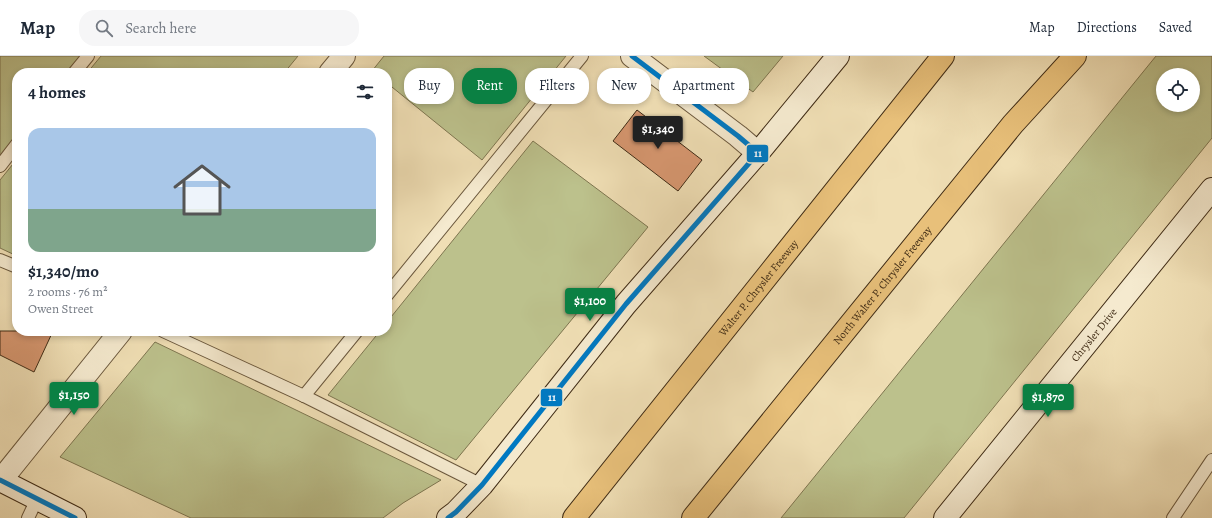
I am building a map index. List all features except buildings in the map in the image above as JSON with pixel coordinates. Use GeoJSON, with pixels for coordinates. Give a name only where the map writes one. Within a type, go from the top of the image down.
{"type":"FeatureCollection","features":[{"type":"Feature","properties":{"kind":"highway","name":"Walter P. Chrysler Freeway"},"geometry":{"type":"LineString","coordinates":[[574,518],[943,56]]}},
{"type":"Feature","properties":{"kind":"highway","name":"North Walter P. Chrysler Freeway"},"geometry":{"type":"LineString","coordinates":[[693,518],[1013,124],[1075,56]]}},
{"type":"Feature","properties":{"kind":"street"},"geometry":{"type":"LineString","coordinates":[[334,68],[344,56]]}},
{"type":"Feature","properties":{"kind":"street"},"geometry":{"type":"LineString","coordinates":[[632,56],[738,136],[758,153]]}},
{"type":"Feature","properties":{"kind":"street"},"geometry":{"type":"LineString","coordinates":[[448,518],[456,512],[482,485],[626,304],[758,153],[838,56]]}},
{"type":"Feature","properties":{"kind":"street","name":"Chrysler Drive"},"geometry":{"type":"LineString","coordinates":[[945,518],[1212,189]]}},
{"type":"Feature","properties":{"kind":"street"},"geometry":{"type":"LineString","coordinates":[[74,518],[32,508],[1,480],[117,336]]}},
{"type":"Feature","properties":{"kind":"lane"},"geometry":{"type":"LineString","coordinates":[[78,68],[88,56]]}},
{"type":"Feature","properties":{"kind":"lane"},"geometry":{"type":"LineString","coordinates":[[392,288],[582,56]]}},
{"type":"Feature","properties":{"kind":"lane"},"geometry":{"type":"LineString","coordinates":[[0,166],[12,150]]}},
{"type":"Feature","properties":{"kind":"lane"},"geometry":{"type":"LineString","coordinates":[[0,260],[12,265]]}},
{"type":"Feature","properties":{"kind":"lane"},"geometry":{"type":"LineString","coordinates":[[174,336],[304,396],[482,485]]}},
{"type":"Feature","properties":{"kind":"lane"},"geometry":{"type":"LineString","coordinates":[[304,396],[353,336]]}},
{"type":"Feature","properties":{"kind":"lane"},"geometry":{"type":"LineString","coordinates":[[1173,518],[1212,460]]}},
{"type":"Feature","properties":{"kind":"green space"},"geometry":{"type":"Polygon","coordinates":[[[0,56],[83,56],[73,68],[12,68],[12,142],[0,157],[0,56]]]}},
{"type":"Feature","properties":{"kind":"green space"},"geometry":{"type":"Polygon","coordinates":[[[101,56],[298,56],[288,68],[91,68],[101,56]]]}},
{"type":"Feature","properties":{"kind":"green space"},"geometry":{"type":"Polygon","coordinates":[[[384,56],[566,56],[556,68],[525,68],[525,104],[527,104],[482,160],[413,104],[454,104],[454,68],[404,68],[404,97],[392,87],[392,68],[374,68],[384,56]]]}},
{"type":"Feature","properties":{"kind":"green space"},"geometry":{"type":"Polygon","coordinates":[[[704,56],[783,56],[753,92],[749,89],[749,68],[720,68],[704,56]]]}},
{"type":"Feature","properties":{"kind":"green space"},"geometry":{"type":"Polygon","coordinates":[[[1156,56],[1212,56],[1212,138],[904,518],[781,518],[1156,56]]]}},
{"type":"Feature","properties":{"kind":"green space"},"geometry":{"type":"Polygon","coordinates":[[[533,141],[648,227],[456,460],[328,395],[376,336],[392,336],[392,316],[533,141]]]}},
{"type":"Feature","properties":{"kind":"green space"},"geometry":{"type":"Polygon","coordinates":[[[12,165],[12,254],[0,248],[0,180],[12,165]]]}},
{"type":"Feature","properties":{"kind":"green space"},"geometry":{"type":"Polygon","coordinates":[[[155,342],[441,480],[403,503],[383,518],[191,518],[60,457],[155,342]]]}},
{"type":"Feature","properties":{"kind":"transit line","name":"11"},"geometry":{"type":"LineString","coordinates":[[448,518],[456,512],[482,485],[626,304],[758,153],[738,136],[632,56]]}},
{"type":"Feature","properties":{"kind":"transit line","name":"11"},"geometry":{"type":"LineString","coordinates":[[0,480],[75,518]]}}]}
